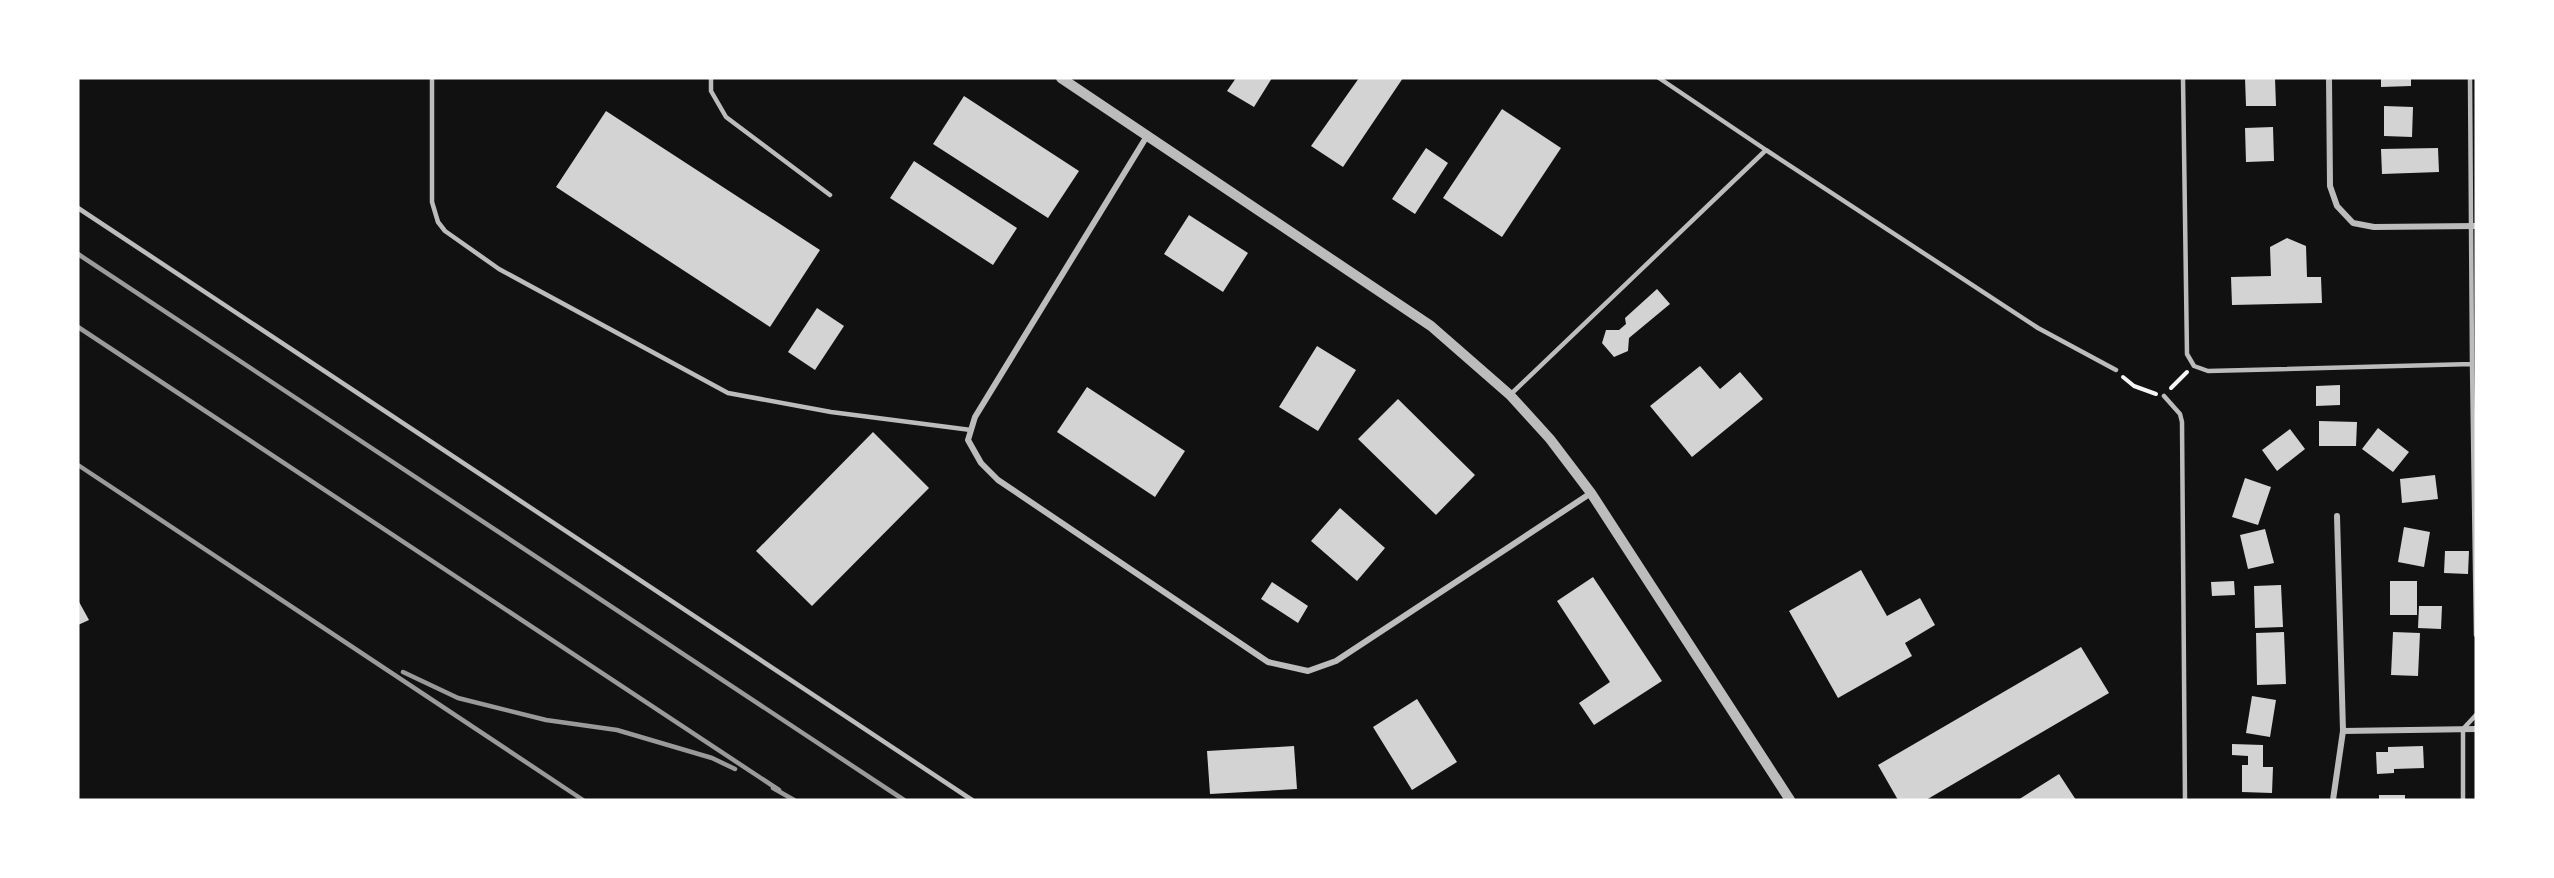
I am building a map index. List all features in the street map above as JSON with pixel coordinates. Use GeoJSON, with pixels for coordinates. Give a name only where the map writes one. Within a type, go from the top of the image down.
{"type":"FeatureCollection","features":[{"type":"Feature","properties":{"kind":"street"},"geometry":{"type":"LineString","coordinates":[[1061,78],[1431,326],[1510,395],[1550,439],[1592,493],[1790,800]]}},
{"type":"Feature","properties":{"kind":"street"},"geometry":{"type":"LineString","coordinates":[[2329,78],[2330,186],[2337,206],[2353,223],[2374,227],[2474,226]]}},
{"type":"Feature","properties":{"kind":"street"},"geometry":{"type":"LineString","coordinates":[[1147,136],[975,417],[968,440],[981,463],[998,480],[1268,662],[1308,671],[1336,661],[1592,493]]}},
{"type":"Feature","properties":{"kind":"street"},"geometry":{"type":"LineString","coordinates":[[2333,800],[2343,731],[2337,516]]}},
{"type":"Feature","properties":{"kind":"street"},"geometry":{"type":"LineString","coordinates":[[2343,731],[2476,729]]}},
{"type":"Feature","properties":{"kind":"lane"},"geometry":{"type":"LineString","coordinates":[[432,78],[432,202],[438,222],[445,231],[499,269],[728,393],[831,412],[971,430]]}},
{"type":"Feature","properties":{"kind":"lane"},"geometry":{"type":"LineString","coordinates":[[711,78],[711,91],[726,117],[830,195]]}},
{"type":"Feature","properties":{"kind":"lane"},"geometry":{"type":"LineString","coordinates":[[1659,78],[2038,328],[2116,370]]}},
{"type":"Feature","properties":{"kind":"lane"},"geometry":{"type":"LineString","coordinates":[[2183,78],[2187,354],[2194,366],[2208,371],[2472,364]]}},
{"type":"Feature","properties":{"kind":"lane"},"geometry":{"type":"LineString","coordinates":[[2470,78],[2474,226],[2472,364],[2476,635]]}},
{"type":"Feature","properties":{"kind":"lane"},"geometry":{"type":"LineString","coordinates":[[1510,395],[1766,150]]}},
{"type":"Feature","properties":{"kind":"lane"},"geometry":{"type":"LineString","coordinates":[[78,208],[972,800]]}},
{"type":"Feature","properties":{"kind":"lane"},"geometry":{"type":"LineString","coordinates":[[2164,396],[2180,414],[2182,422],[2185,800]]}},
{"type":"Feature","properties":{"kind":"lane"},"geometry":{"type":"LineString","coordinates":[[2463,800],[2463,729],[2476,715]]}},
{"type":"Feature","properties":{"kind":"path"},"geometry":{"type":"LineString","coordinates":[[2116,370],[2134,386],[2164,396],[2194,366]]}},
{"type":"Feature","properties":{"kind":"building"},"geometry":{"type":"Polygon","coordinates":[[[1236,78],[1272,78],[1254,107],[1227,91],[1236,78]]]}},
{"type":"Feature","properties":{"kind":"building"},"geometry":{"type":"Polygon","coordinates":[[[1359,78],[1403,78],[1343,167],[1311,146],[1359,78]]]}},
{"type":"Feature","properties":{"kind":"building"},"geometry":{"type":"Polygon","coordinates":[[[2245,78],[2275,78],[2276,106],[2246,106],[2245,78]]]}},
{"type":"Feature","properties":{"kind":"building"},"geometry":{"type":"Polygon","coordinates":[[[2381,78],[2411,78],[2411,86],[2381,87],[2381,78]]]}},
{"type":"Feature","properties":{"kind":"building"},"geometry":{"type":"Polygon","coordinates":[[[964,96],[1079,171],[1048,218],[933,144],[964,96]]]}},
{"type":"Feature","properties":{"kind":"building"},"geometry":{"type":"Polygon","coordinates":[[[2384,106],[2413,107],[2412,137],[2384,136],[2384,106]]]}},
{"type":"Feature","properties":{"kind":"building"},"geometry":{"type":"Polygon","coordinates":[[[1502,109],[1561,148],[1502,237],[1443,198],[1502,109]]]}},
{"type":"Feature","properties":{"kind":"building"},"geometry":{"type":"Polygon","coordinates":[[[606,111],[820,250],[770,327],[556,187],[606,111]]]}},
{"type":"Feature","properties":{"kind":"building"},"geometry":{"type":"Polygon","coordinates":[[[2273,127],[2274,161],[2246,162],[2245,128],[2273,127]]]}},
{"type":"Feature","properties":{"kind":"building"},"geometry":{"type":"Polygon","coordinates":[[[1426,148],[1448,163],[1415,214],[1392,199],[1426,148]]]}},
{"type":"Feature","properties":{"kind":"building"},"geometry":{"type":"Polygon","coordinates":[[[2438,148],[2439,172],[2382,174],[2381,149],[2438,148]]]}},
{"type":"Feature","properties":{"kind":"building"},"geometry":{"type":"Polygon","coordinates":[[[914,161],[1017,228],[993,265],[890,198],[914,161]]]}},
{"type":"Feature","properties":{"kind":"building"},"geometry":{"type":"Polygon","coordinates":[[[1189,215],[1248,253],[1223,292],[1164,254],[1189,215]]]}},
{"type":"Feature","properties":{"kind":"building"},"geometry":{"type":"Polygon","coordinates":[[[2287,238],[2306,246],[2307,277],[2321,277],[2322,303],[2232,305],[2231,277],[2271,276],[2270,247],[2287,238]]]}},
{"type":"Feature","properties":{"kind":"building"},"geometry":{"type":"Polygon","coordinates":[[[1657,289],[1670,304],[1629,338],[1628,351],[1614,357],[1602,343],[1606,330],[1619,330],[1626,324],[1625,318],[1657,289]]]}},
{"type":"Feature","properties":{"kind":"building"},"geometry":{"type":"Polygon","coordinates":[[[817,308],[844,326],[815,370],[788,352],[817,308]]]}},
{"type":"Feature","properties":{"kind":"building"},"geometry":{"type":"Polygon","coordinates":[[[1317,346],[1356,370],[1318,431],[1279,407],[1317,346]]]}},
{"type":"Feature","properties":{"kind":"building"},"geometry":{"type":"Polygon","coordinates":[[[1700,366],[1720,389],[1740,372],[1763,399],[1692,457],[1650,406],[1700,366]]]}},
{"type":"Feature","properties":{"kind":"building"},"geometry":{"type":"Polygon","coordinates":[[[2340,385],[2340,405],[2316,406],[2316,386],[2340,385]]]}},
{"type":"Feature","properties":{"kind":"building"},"geometry":{"type":"Polygon","coordinates":[[[1087,387],[1185,451],[1155,497],[1057,432],[1087,387]]]}},
{"type":"Feature","properties":{"kind":"building"},"geometry":{"type":"Polygon","coordinates":[[[1398,399],[1475,475],[1436,515],[1358,439],[1398,399]]]}},
{"type":"Feature","properties":{"kind":"building"},"geometry":{"type":"Polygon","coordinates":[[[2319,421],[2357,422],[2356,446],[2319,446],[2319,421]]]}},
{"type":"Feature","properties":{"kind":"building"},"geometry":{"type":"Polygon","coordinates":[[[2378,428],[2409,452],[2393,472],[2362,449],[2378,428]]]}},
{"type":"Feature","properties":{"kind":"building"},"geometry":{"type":"Polygon","coordinates":[[[2290,429],[2305,449],[2277,471],[2262,450],[2290,429]]]}},
{"type":"Feature","properties":{"kind":"building"},"geometry":{"type":"Polygon","coordinates":[[[873,432],[929,488],[812,606],[756,551],[873,432]]]}},
{"type":"Feature","properties":{"kind":"building"},"geometry":{"type":"Polygon","coordinates":[[[2435,475],[2438,499],[2402,503],[2400,479],[2435,475]]]}},
{"type":"Feature","properties":{"kind":"building"},"geometry":{"type":"Polygon","coordinates":[[[2245,478],[2271,487],[2258,525],[2232,517],[2245,478]]]}},
{"type":"Feature","properties":{"kind":"building"},"geometry":{"type":"Polygon","coordinates":[[[1340,508],[1385,548],[1357,581],[1311,541],[1340,508]]]}},
{"type":"Feature","properties":{"kind":"building"},"geometry":{"type":"Polygon","coordinates":[[[2404,527],[2430,532],[2424,567],[2398,562],[2404,527]]]}},
{"type":"Feature","properties":{"kind":"building"},"geometry":{"type":"Polygon","coordinates":[[[2265,529],[2274,563],[2248,569],[2240,535],[2265,529]]]}},
{"type":"Feature","properties":{"kind":"building"},"geometry":{"type":"Polygon","coordinates":[[[2445,551],[2469,551],[2468,574],[2444,573],[2445,551]]]}},
{"type":"Feature","properties":{"kind":"building"},"geometry":{"type":"Polygon","coordinates":[[[1861,570],[1887,616],[1920,598],[1935,625],[1905,643],[1912,656],[1838,698],[1789,611],[1861,570]]]}},
{"type":"Feature","properties":{"kind":"building"},"geometry":{"type":"Polygon","coordinates":[[[1593,577],[1662,681],[1594,725],[1579,703],[1610,682],[1557,601],[1593,577]]]}},
{"type":"Feature","properties":{"kind":"building"},"geometry":{"type":"Polygon","coordinates":[[[2234,581],[2235,595],[2212,596],[2211,582],[2234,581]]]}},
{"type":"Feature","properties":{"kind":"building"},"geometry":{"type":"Polygon","coordinates":[[[2390,581],[2417,581],[2417,615],[2390,615],[2390,581]]]}},
{"type":"Feature","properties":{"kind":"building"},"geometry":{"type":"Polygon","coordinates":[[[1272,582],[1308,606],[1298,623],[1261,599],[1272,582]]]}},
{"type":"Feature","properties":{"kind":"building"},"geometry":{"type":"Polygon","coordinates":[[[2281,585],[2283,627],[2255,628],[2254,586],[2281,585]]]}},
{"type":"Feature","properties":{"kind":"building"},"geometry":{"type":"Polygon","coordinates":[[[78,600],[89,620],[78,625],[78,600]]]}},
{"type":"Feature","properties":{"kind":"building"},"geometry":{"type":"Polygon","coordinates":[[[2419,606],[2442,606],[2441,629],[2418,628],[2419,606]]]}},
{"type":"Feature","properties":{"kind":"building"},"geometry":{"type":"Polygon","coordinates":[[[2284,632],[2286,684],[2257,685],[2256,633],[2284,632]]]}},
{"type":"Feature","properties":{"kind":"building"},"geometry":{"type":"Polygon","coordinates":[[[2393,632],[2420,633],[2418,676],[2391,675],[2393,632]]]}},
{"type":"Feature","properties":{"kind":"building"},"geometry":{"type":"Polygon","coordinates":[[[2081,647],[2109,693],[1926,800],[1898,800],[1878,765],[2081,647]]]}},
{"type":"Feature","properties":{"kind":"building"},"geometry":{"type":"Polygon","coordinates":[[[2252,696],[2276,700],[2270,737],[2246,733],[2252,696]]]}},
{"type":"Feature","properties":{"kind":"building"},"geometry":{"type":"Polygon","coordinates":[[[1417,699],[1457,762],[1412,790],[1373,727],[1417,699]]]}},
{"type":"Feature","properties":{"kind":"building"},"geometry":{"type":"Polygon","coordinates":[[[2232,744],[2263,745],[2263,767],[2273,767],[2272,793],[2242,792],[2242,765],[2248,765],[2248,756],[2232,755],[2232,744]]]}},
{"type":"Feature","properties":{"kind":"building"},"geometry":{"type":"Polygon","coordinates":[[[1294,746],[1297,789],[1210,794],[1207,751],[1294,746]]]}},
{"type":"Feature","properties":{"kind":"building"},"geometry":{"type":"Polygon","coordinates":[[[2423,746],[2424,768],[2394,769],[2394,773],[2377,774],[2376,752],[2388,752],[2388,747],[2423,746]]]}},
{"type":"Feature","properties":{"kind":"building"},"geometry":{"type":"Polygon","coordinates":[[[2059,774],[2076,800],[2018,800],[2059,774]]]}},
{"type":"Feature","properties":{"kind":"building"},"geometry":{"type":"Polygon","coordinates":[[[2379,795],[2405,795],[2405,800],[2379,800],[2379,795]]]}},
{"type":"Feature","properties":{"kind":"railway"},"geometry":{"type":"LineString","coordinates":[[78,254],[904,800]]}},
{"type":"Feature","properties":{"kind":"railway"},"geometry":{"type":"LineString","coordinates":[[78,327],[779,790]]}},
{"type":"Feature","properties":{"kind":"railway"},"geometry":{"type":"LineString","coordinates":[[78,465],[583,800]]}},
{"type":"Feature","properties":{"kind":"railway"},"geometry":{"type":"LineString","coordinates":[[403,672],[458,698],[546,720],[617,730],[712,758],[735,769]]}},
{"type":"Feature","properties":{"kind":"railway"},"geometry":{"type":"LineString","coordinates":[[773,788],[794,800]]}}]}
